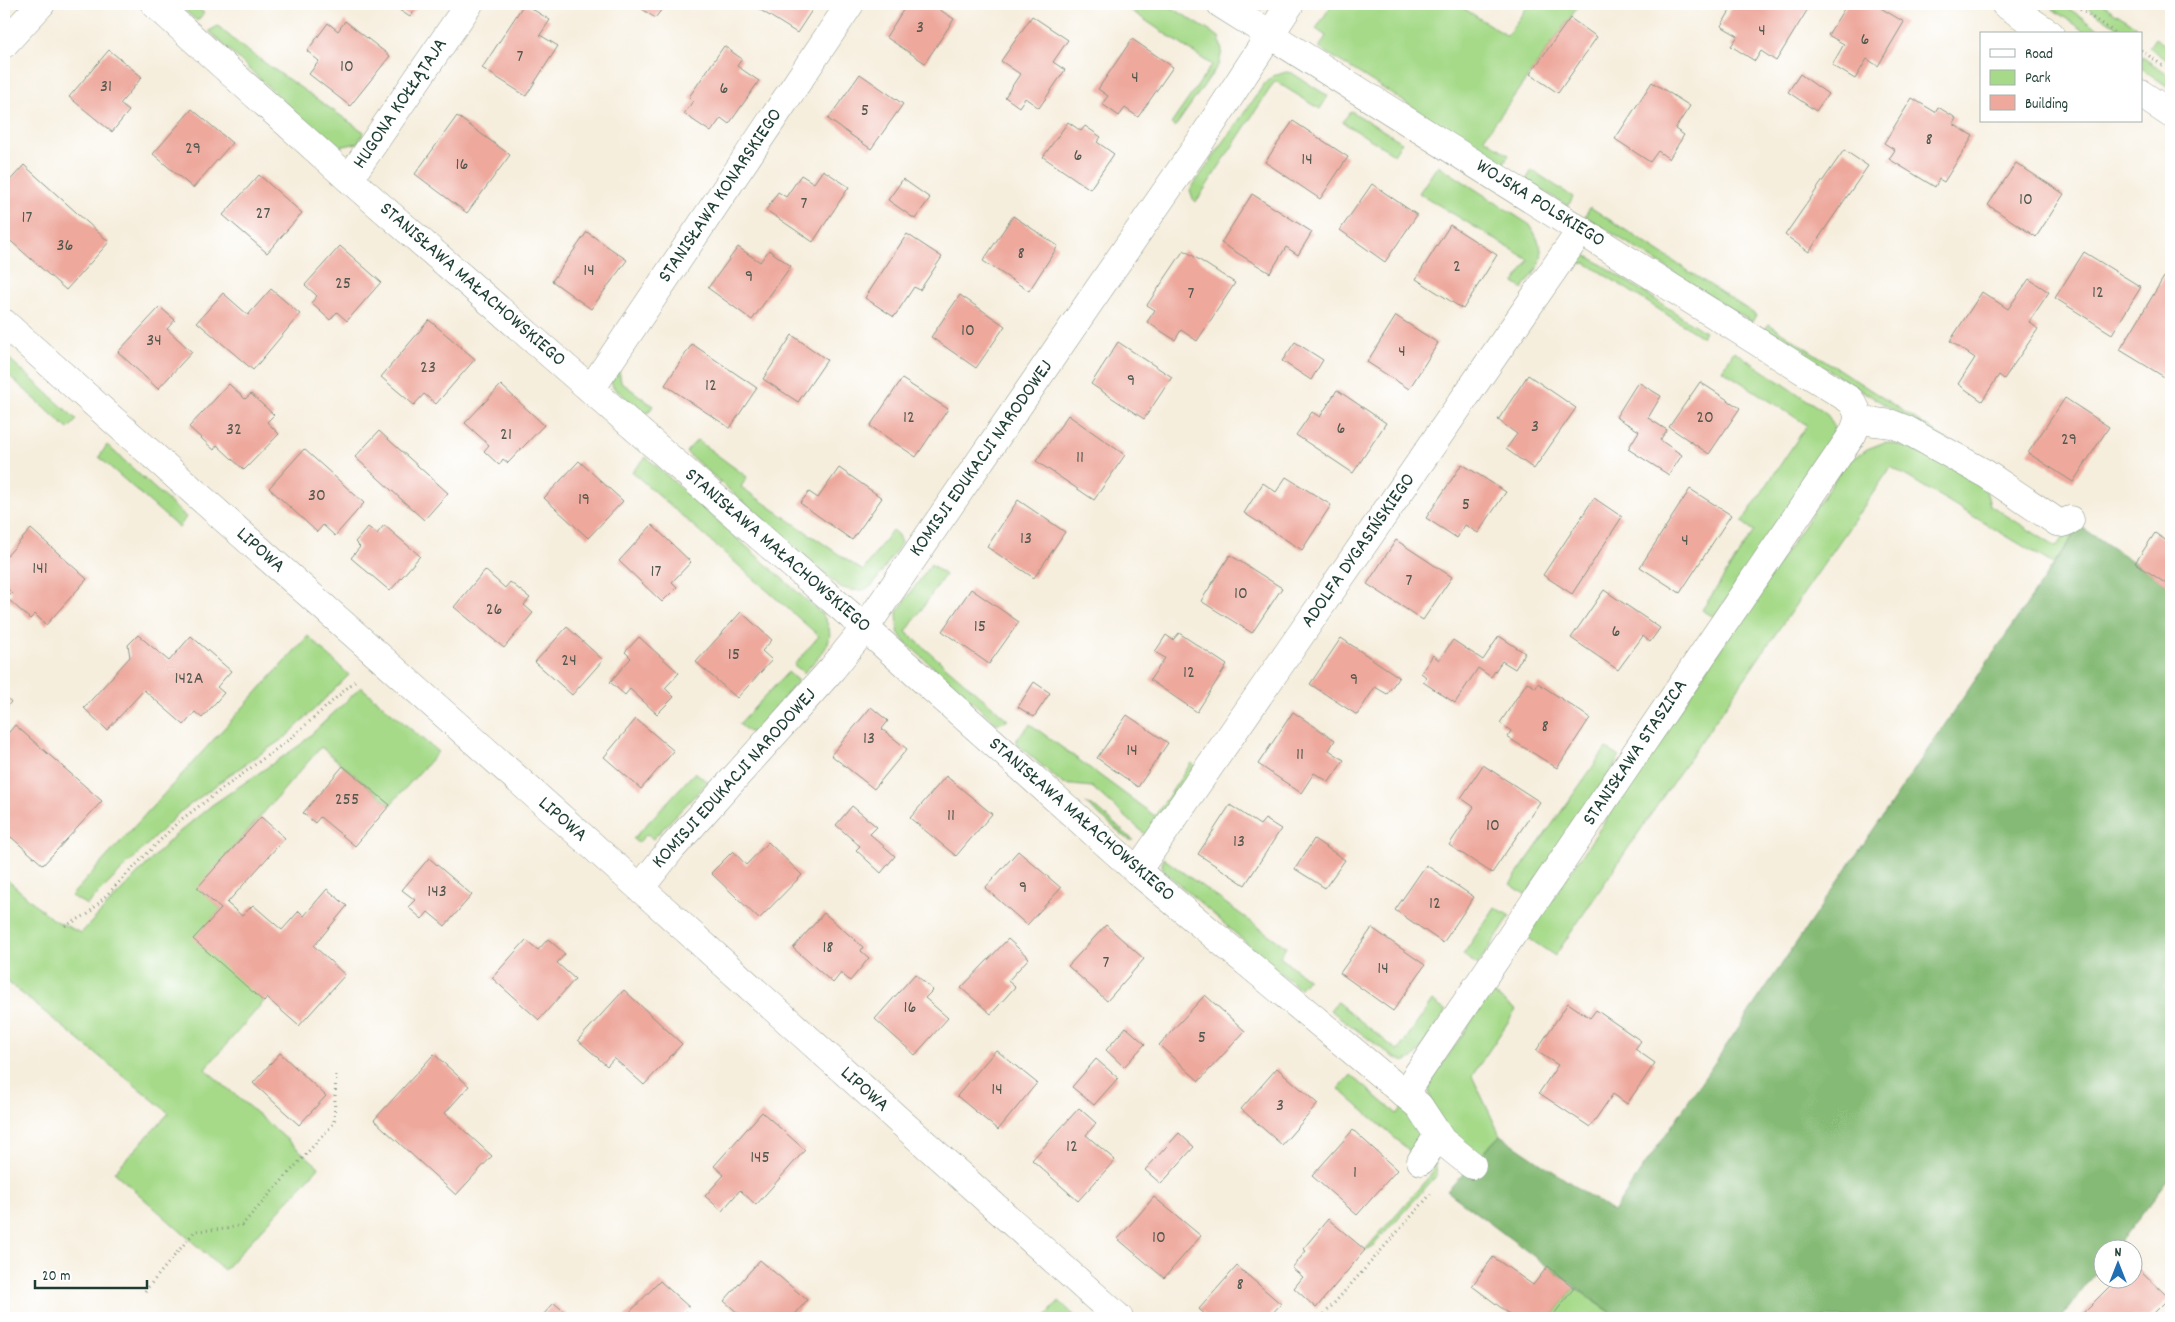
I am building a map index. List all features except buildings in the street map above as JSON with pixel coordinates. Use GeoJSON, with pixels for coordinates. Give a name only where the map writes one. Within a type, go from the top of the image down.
{"type":"FeatureCollection","features":[{"type":"Feature","properties":{"kind":"street"},"geometry":{"type":"LineString","coordinates":[[4,44],[41,4]]}},
{"type":"Feature","properties":{"kind":"street","name":"STANISŁAWA MAŁACHOWSKIEGO"},"geometry":{"type":"LineString","coordinates":[[155,4],[349,179],[865,628],[1137,872],[1419,1106],[1454,1150]]}},
{"type":"Feature","properties":{"kind":"street","name":"HUGONA KOŁŁĄTAJA"},"geometry":{"type":"LineString","coordinates":[[349,179],[468,4]]}},
{"type":"Feature","properties":{"kind":"street","name":"STANISŁAWA KONARSKIEGO"},"geometry":{"type":"LineString","coordinates":[[591,388],[850,4]]}},
{"type":"Feature","properties":{"kind":"street","name":"WOJSKA POLSKIEGO"},"geometry":{"type":"LineString","coordinates":[[1221,4],[1850,400],[1858,414]]}},
{"type":"Feature","properties":{"kind":"street","name":"KOMISJI EDUKACJI NARODOWEJ"},"geometry":{"type":"LineString","coordinates":[[640,888],[672,848],[832,669],[865,628],[1200,142],[1290,4]]}},
{"type":"Feature","properties":{"kind":"street"},"geometry":{"type":"LineString","coordinates":[[2006,4],[2047,32]]}},
{"type":"Feature","properties":{"kind":"street"},"geometry":{"type":"LineString","coordinates":[[2142,95],[2171,114]]}},
{"type":"Feature","properties":{"kind":"street","name":"ADOLFA DYGASIŃSKIEGO"},"geometry":{"type":"LineString","coordinates":[[1137,872],[1581,230]]}},
{"type":"Feature","properties":{"kind":"street","name":"LIPOWA"},"geometry":{"type":"LineString","coordinates":[[4,324],[640,888],[1119,1318]]}},
{"type":"Feature","properties":{"kind":"street"},"geometry":{"type":"LineString","coordinates":[[1858,414],[1906,429],[1986,474],[2057,522],[2064,524],[2070,520]]}},
{"type":"Feature","properties":{"kind":"street","name":"STANISŁAWA STASZICA"},"geometry":{"type":"LineString","coordinates":[[1404,1094],[1852,435],[1858,414]]}},
{"type":"Feature","properties":{"kind":"street"},"geometry":{"type":"LineString","coordinates":[[1421,1161],[1454,1150]]}},
{"type":"Feature","properties":{"kind":"path"},"geometry":{"type":"LineString","coordinates":[[2072,4],[2114,32]]}},
{"type":"Feature","properties":{"kind":"path"},"geometry":{"type":"LineString","coordinates":[[2142,51],[2171,71]]}},
{"type":"Feature","properties":{"kind":"path"},"geometry":{"type":"LineString","coordinates":[[65,926],[88,914],[179,821],[291,738],[380,658]]}},
{"type":"Feature","properties":{"kind":"path"},"geometry":{"type":"LineString","coordinates":[[145,1291],[195,1231],[225,1230],[242,1225],[297,1166],[304,1154],[334,1123],[336,1072]]}},
{"type":"Feature","properties":{"kind":"path"},"geometry":{"type":"LineString","coordinates":[[1321,1318],[1441,1183],[1454,1150]]}},
{"type":"Feature","properties":{"kind":"green space"},"geometry":{"type":"Polygon","coordinates":[[[178,4],[193,4],[204,13],[197,21],[178,4]]]}},
{"type":"Feature","properties":{"kind":"green space"},"geometry":{"type":"Polygon","coordinates":[[[1121,4],[1166,4],[1219,37],[1222,51],[1219,64],[1175,127],[1171,124],[1212,65],[1121,4]]]}},
{"type":"Feature","properties":{"kind":"green space"},"geometry":{"type":"Polygon","coordinates":[[[1332,4],[1457,4],[1507,36],[1529,4],[1580,4],[1484,138],[1509,155],[1503,164],[1319,48],[1326,36],[1316,29],[1332,4]]]}},
{"type":"Feature","properties":{"kind":"green space"},"geometry":{"type":"Polygon","coordinates":[[[2045,4],[2062,4],[2103,32],[2086,32],[2045,4]]]}},
{"type":"Feature","properties":{"kind":"green space"},"geometry":{"type":"Polygon","coordinates":[[[2082,4],[2101,4],[2136,26],[2132,32],[2124,32],[2082,4]]]}},
{"type":"Feature","properties":{"kind":"green space"},"geometry":{"type":"Polygon","coordinates":[[[218,26],[242,47],[364,132],[358,143],[335,148],[329,144],[209,31],[218,26]]]}},
{"type":"Feature","properties":{"kind":"green space"},"geometry":{"type":"Polygon","coordinates":[[[2155,38],[2171,49],[2171,63],[2149,47],[2155,38]]]}},
{"type":"Feature","properties":{"kind":"green space"},"geometry":{"type":"Polygon","coordinates":[[[2142,57],[2171,77],[2171,89],[2142,69],[2142,57]]]}},
{"type":"Feature","properties":{"kind":"green space"},"geometry":{"type":"Polygon","coordinates":[[[1286,72],[1292,73],[1328,96],[1320,109],[1275,81],[1196,202],[1190,190],[1265,83],[1273,76],[1286,72]]]}},
{"type":"Feature","properties":{"kind":"green space"},"geometry":{"type":"Polygon","coordinates":[[[1351,111],[1402,142],[1394,154],[1342,122],[1351,111]]]}},
{"type":"Feature","properties":{"kind":"green space"},"geometry":{"type":"Polygon","coordinates":[[[1438,165],[1530,225],[1540,245],[1541,258],[1539,265],[1523,289],[1514,283],[1529,260],[1419,193],[1438,165]]]}},
{"type":"Feature","properties":{"kind":"green space"},"geometry":{"type":"Polygon","coordinates":[[[1532,170],[1573,197],[1568,206],[1526,180],[1532,170]]]}},
{"type":"Feature","properties":{"kind":"green space"},"geometry":{"type":"Polygon","coordinates":[[[1590,207],[1756,315],[1752,322],[1585,216],[1590,207]]]}},
{"type":"Feature","properties":{"kind":"green space"},"geometry":{"type":"Polygon","coordinates":[[[1584,255],[1705,332],[1702,337],[1586,263],[1570,264],[1573,257],[1584,255]]]}},
{"type":"Feature","properties":{"kind":"green space"},"geometry":{"type":"Polygon","coordinates":[[[1769,324],[1980,461],[1979,463],[1764,330],[1769,324]]]}},
{"type":"Feature","properties":{"kind":"green space"},"geometry":{"type":"Polygon","coordinates":[[[1734,351],[1825,412],[1832,422],[1834,433],[1829,449],[1714,617],[1702,610],[1754,531],[1742,522],[1807,425],[1722,370],[1734,351]]]}},
{"type":"Feature","properties":{"kind":"green space"},"geometry":{"type":"Polygon","coordinates":[[[4,354],[77,420],[68,429],[4,371],[4,354]]]}},
{"type":"Feature","properties":{"kind":"green space"},"geometry":{"type":"Polygon","coordinates":[[[619,370],[621,382],[653,406],[648,413],[643,413],[613,387],[611,382],[619,370]]]}},
{"type":"Feature","properties":{"kind":"green space"},"geometry":{"type":"Polygon","coordinates":[[[697,440],[747,477],[741,487],[863,571],[892,530],[898,535],[901,543],[873,585],[869,588],[849,590],[840,587],[686,452],[697,440]]]}},
{"type":"Feature","properties":{"kind":"green space"},"geometry":{"type":"Polygon","coordinates":[[[1885,442],[1925,454],[1985,487],[1990,505],[2056,547],[2074,522],[2080,526],[2053,564],[1891,467],[1555,956],[1527,937],[1843,467],[1867,449],[1885,442]]]}},
{"type":"Feature","properties":{"kind":"green space"},"geometry":{"type":"Polygon","coordinates":[[[107,445],[186,517],[179,528],[99,457],[107,445]]]}},
{"type":"Feature","properties":{"kind":"green space"},"geometry":{"type":"Polygon","coordinates":[[[646,457],[822,614],[830,632],[829,639],[822,653],[804,673],[794,665],[819,636],[632,472],[646,457]]]}},
{"type":"Feature","properties":{"kind":"green space"},"geometry":{"type":"Polygon","coordinates":[[[2080,526],[2171,587],[2171,1177],[2122,1240],[2092,1240],[2092,1278],[2061,1318],[1619,1318],[1554,1272],[1447,1191],[1500,1135],[1613,1212],[2080,526]]]}},
{"type":"Feature","properties":{"kind":"green space"},"geometry":{"type":"Polygon","coordinates":[[[931,564],[945,575],[906,632],[1008,720],[999,724],[995,722],[904,641],[898,632],[897,612],[931,564]]]}},
{"type":"Feature","properties":{"kind":"green space"},"geometry":{"type":"Polygon","coordinates":[[[308,636],[349,675],[287,736],[228,776],[179,813],[87,905],[71,896],[308,636]]]}},
{"type":"Feature","properties":{"kind":"green space"},"geometry":{"type":"Polygon","coordinates":[[[788,672],[798,681],[754,732],[749,732],[739,724],[788,672]]]}},
{"type":"Feature","properties":{"kind":"green space"},"geometry":{"type":"Polygon","coordinates":[[[361,687],[438,752],[390,805],[321,747],[198,888],[221,909],[194,939],[267,998],[205,1069],[319,1167],[224,1270],[114,1172],[169,1113],[4,979],[4,877],[52,919],[81,933],[172,838],[212,805],[300,745],[361,687]]]}},
{"type":"Feature","properties":{"kind":"green space"},"geometry":{"type":"Polygon","coordinates":[[[1030,724],[1155,816],[1191,763],[1195,766],[1146,835],[1092,787],[1063,784],[1016,743],[1017,739],[1030,724]]]}},
{"type":"Feature","properties":{"kind":"green space"},"geometry":{"type":"Polygon","coordinates":[[[1606,748],[1620,757],[1526,895],[1510,884],[1606,748]]]}},
{"type":"Feature","properties":{"kind":"green space"},"geometry":{"type":"Polygon","coordinates":[[[695,772],[708,782],[653,839],[647,834],[638,843],[633,839],[695,772]]]}},
{"type":"Feature","properties":{"kind":"green space"},"geometry":{"type":"Polygon","coordinates":[[[1085,803],[1099,810],[1133,840],[1129,840],[1085,803]]]}},
{"type":"Feature","properties":{"kind":"green space"},"geometry":{"type":"Polygon","coordinates":[[[1163,858],[1286,947],[1280,957],[1308,979],[1299,989],[1165,872],[1162,866],[1163,858]]]}},
{"type":"Feature","properties":{"kind":"green space"},"geometry":{"type":"Polygon","coordinates":[[[1495,907],[1510,916],[1478,965],[1463,955],[1495,907]]]}},
{"type":"Feature","properties":{"kind":"green space"},"geometry":{"type":"Polygon","coordinates":[[[1491,992],[1516,1010],[1472,1076],[1500,1135],[1479,1158],[1458,1142],[1448,1131],[1435,1110],[1429,1089],[1430,1083],[1491,992]]]}},
{"type":"Feature","properties":{"kind":"green space"},"geometry":{"type":"Polygon","coordinates":[[[1432,1001],[1446,1011],[1415,1057],[1404,1062],[1393,1057],[1330,1010],[1337,1002],[1398,1051],[1432,1001]]]}},
{"type":"Feature","properties":{"kind":"green space"},"geometry":{"type":"Polygon","coordinates":[[[1351,1075],[1397,1114],[1405,1105],[1424,1139],[1413,1154],[1339,1089],[1351,1075]]]}},
{"type":"Feature","properties":{"kind":"green space"},"geometry":{"type":"Polygon","coordinates":[[[1435,1158],[1437,1175],[1372,1247],[1365,1250],[1433,1172],[1429,1168],[1435,1158]]]}},
{"type":"Feature","properties":{"kind":"green space"},"geometry":{"type":"Polygon","coordinates":[[[1574,1288],[1619,1318],[1551,1318],[1574,1288]]]}},
{"type":"Feature","properties":{"kind":"green space"},"geometry":{"type":"Polygon","coordinates":[[[1059,1301],[1077,1318],[1044,1318],[1059,1301]]]}}]}
